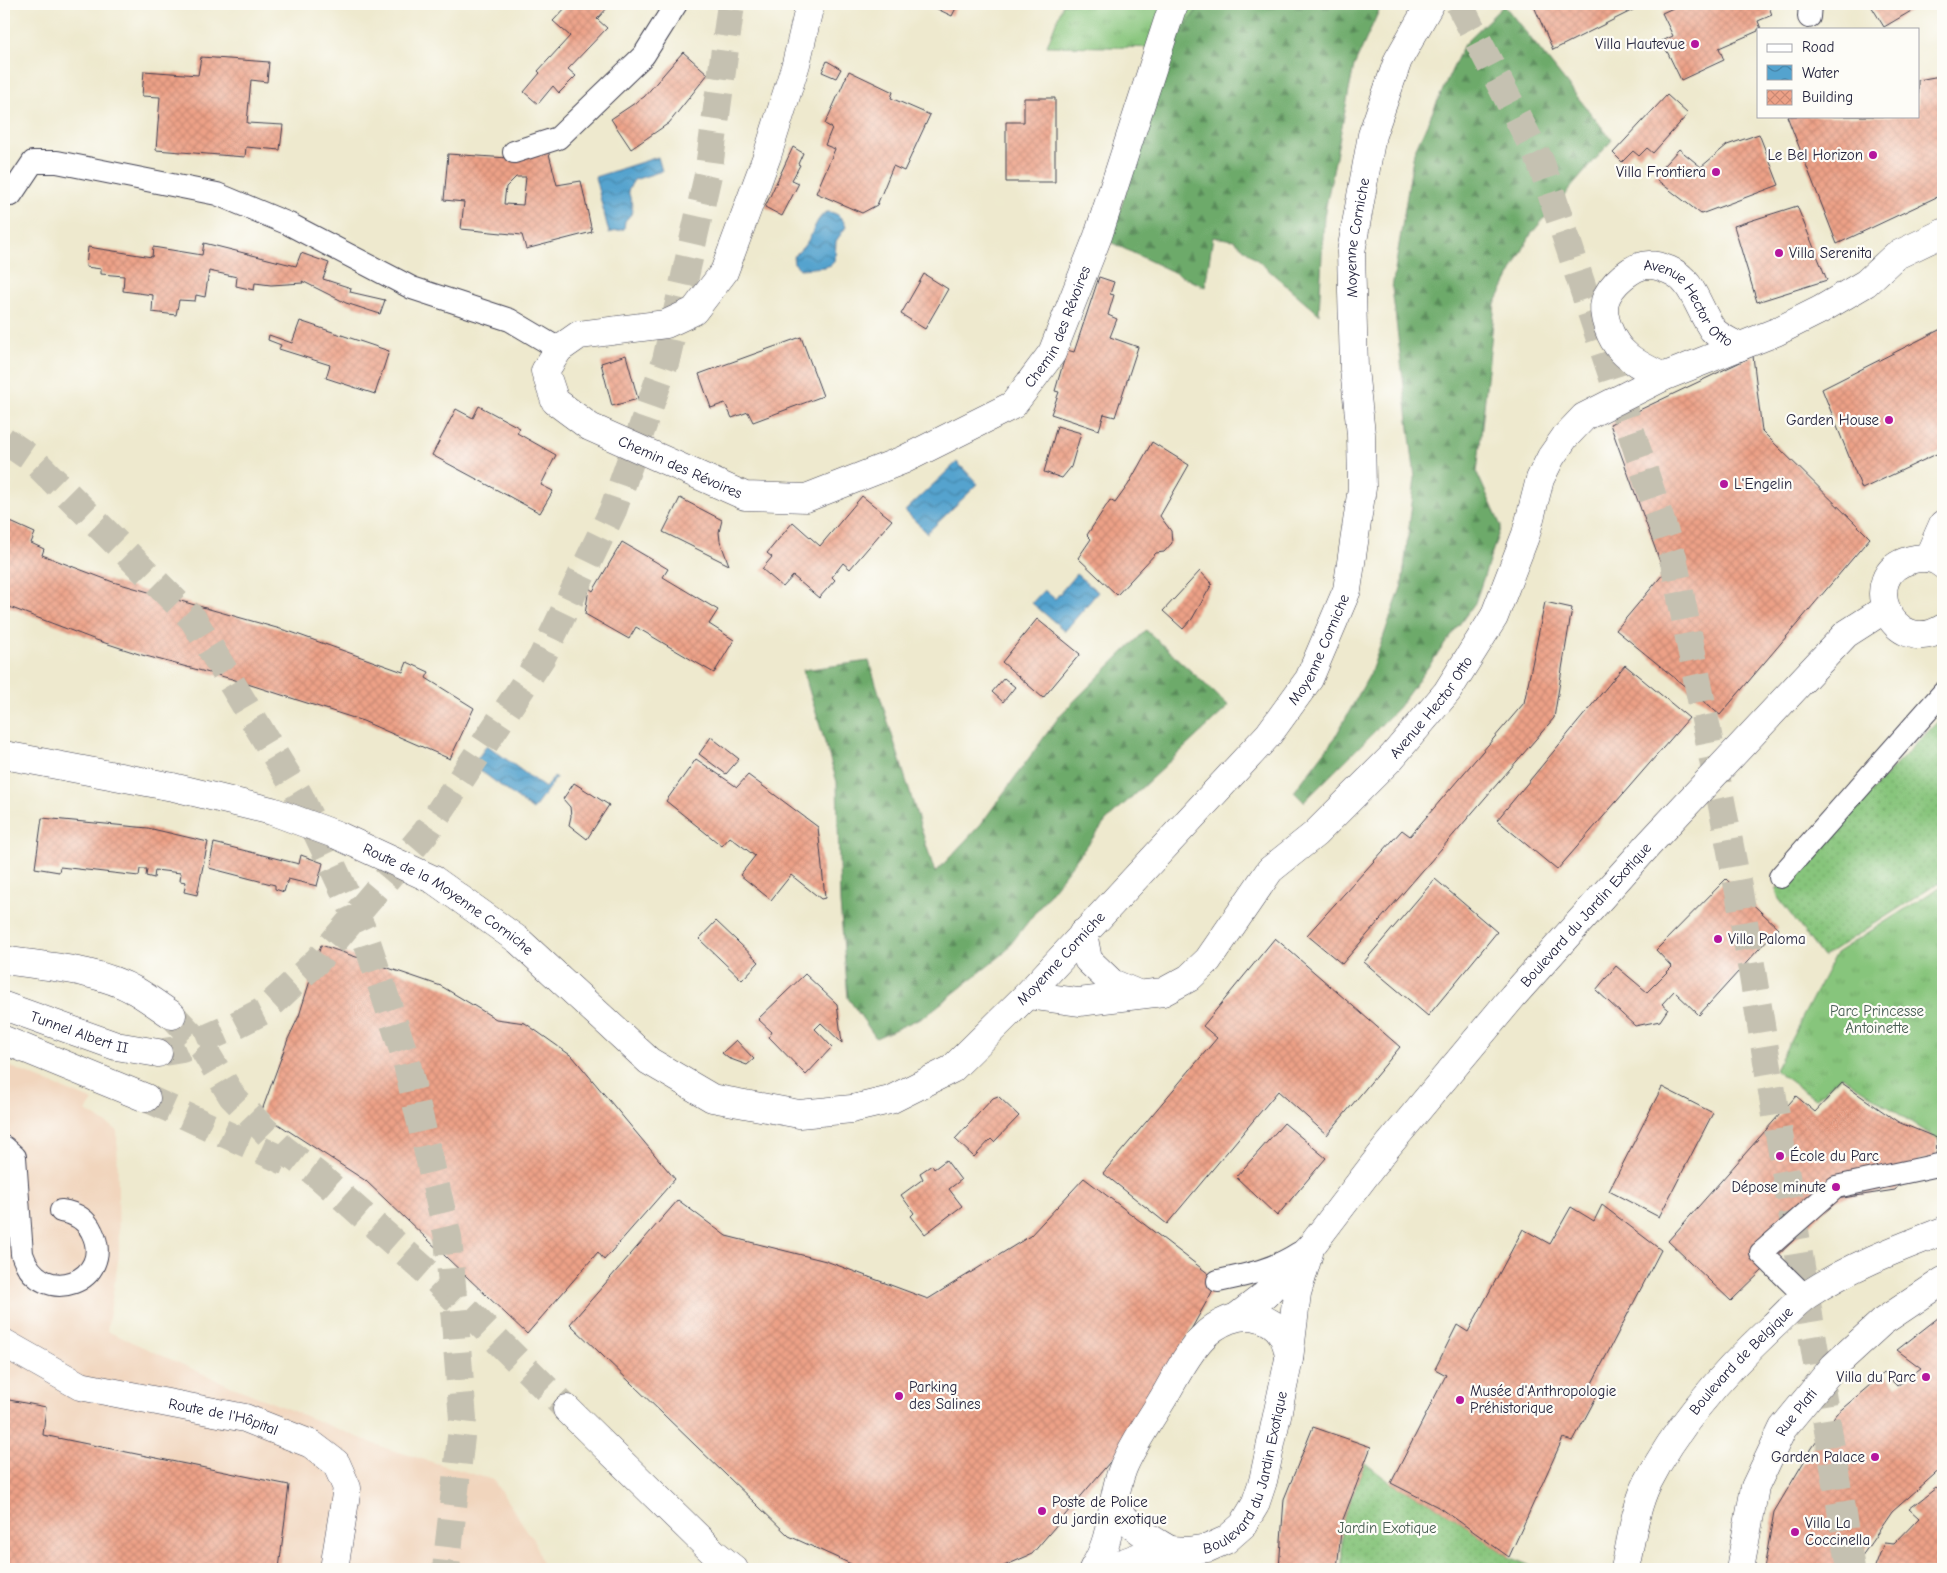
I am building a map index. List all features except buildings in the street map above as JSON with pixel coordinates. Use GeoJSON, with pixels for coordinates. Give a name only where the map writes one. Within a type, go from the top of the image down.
{"type":"FeatureCollection","features":[{"type":"Feature","properties":{"kind":"main road","name":"Chemin des Révoires"},"geometry":{"type":"LineString","coordinates":[[810,4],[796,64],[770,146],[724,272],[694,311],[666,324],[579,335],[559,349],[545,371],[555,401],[590,427],[745,496],[806,498],[903,460],[1013,405],[1052,353],[1098,236],[1169,17],[1175,4]]}},
{"type":"Feature","properties":{"kind":"main road","name":"Moyenne Corniche"},"geometry":{"type":"LineString","coordinates":[[852,1109],[890,1100],[952,1069],[1027,995],[1269,734],[1309,679],[1347,590],[1362,488],[1360,434],[1354,368],[1351,252],[1372,135],[1398,60],[1430,4]]}},
{"type":"Feature","properties":{"kind":"main road","name":"Avenue Hector Otto"},"geometry":{"type":"LineString","coordinates":[[1027,995],[1079,1002],[1163,992],[1189,978],[1208,960],[1270,870],[1315,834],[1392,756],[1446,692],[1494,617],[1526,534],[1540,479],[1551,457],[1565,437],[1584,417],[1606,404],[1663,377],[1776,332],[1820,310],[1866,283],[1895,256],[1943,233]]}},
{"type":"Feature","properties":{"kind":"main road","name":"Avenue Hector Otto"},"geometry":{"type":"LineString","coordinates":[[1663,377],[1636,364],[1620,349],[1611,334],[1604,316],[1605,302],[1611,289],[1627,272],[1650,264],[1669,270],[1684,279],[1705,318],[1715,332],[1739,346]]}},
{"type":"Feature","properties":{"kind":"main road"},"geometry":{"type":"LineString","coordinates":[[1941,635],[1912,634],[1900,629],[1891,620],[1885,609],[1883,598],[1884,586],[1896,567],[1906,561],[1917,558],[1936,562],[1943,524]]}},
{"type":"Feature","properties":{"kind":"main road","name":"Boulevard du Jardin Exotique"},"geometry":{"type":"LineString","coordinates":[[1093,1569],[1099,1560],[1109,1534],[1117,1486],[1130,1454],[1202,1337],[1219,1324],[1238,1316],[1271,1288],[1312,1245],[1448,1071],[1650,843],[1846,634],[1885,609]]}},
{"type":"Feature","properties":{"kind":"main road","name":"Route de la Moyenne Corniche"},"geometry":{"type":"LineString","coordinates":[[4,755],[174,787],[272,812],[337,835],[434,880],[518,940],[649,1061],[712,1098],[799,1114],[852,1109]]}},
{"type":"Feature","properties":{"kind":"main road","name":"Avenue Hector Otto"},"geometry":{"type":"LineString","coordinates":[[1084,933],[1088,960],[1112,983],[1138,994]]}},
{"type":"Feature","properties":{"kind":"main road"},"geometry":{"type":"LineString","coordinates":[[4,960],[77,971],[108,978],[136,990],[172,1015]]}},
{"type":"Feature","properties":{"kind":"main road","name":"Tunnel Albert II"},"geometry":{"type":"LineString","coordinates":[[4,1006],[116,1046],[158,1053]]}},
{"type":"Feature","properties":{"kind":"main road"},"geometry":{"type":"LineString","coordinates":[[4,1040],[146,1098]]}},
{"type":"Feature","properties":{"kind":"main road","name":"Boulevard de Belgique"},"geometry":{"type":"LineString","coordinates":[[1625,1569],[1638,1511],[1647,1483],[1667,1450],[1704,1399],[1752,1346],[1805,1296],[1862,1264],[1943,1231]]}},
{"type":"Feature","properties":{"kind":"main road","name":"Boulevard du Jardin Exotique"},"geometry":{"type":"LineString","coordinates":[[1106,1569],[1144,1554],[1170,1550],[1187,1551],[1208,1548],[1226,1540],[1243,1525],[1255,1505],[1264,1481],[1289,1359],[1297,1293],[1312,1245]]}},
{"type":"Feature","properties":{"kind":"main road","name":"Rue Plati"},"geometry":{"type":"LineString","coordinates":[[1740,1569],[1756,1487],[1784,1428],[1834,1366],[1882,1322],[1943,1281]]}},
{"type":"Feature","properties":{"kind":"main road","name":"Boulevard du Jardin Exotique"},"geometry":{"type":"LineString","coordinates":[[1238,1316],[1254,1316],[1268,1321],[1280,1330],[1287,1344],[1289,1359]]}},
{"type":"Feature","properties":{"kind":"main road","name":"Route de l'Hôpital"},"geometry":{"type":"LineString","coordinates":[[4,1343],[80,1386],[245,1418],[311,1444],[336,1463],[347,1488],[334,1569]]}},
{"type":"Feature","properties":{"kind":"main road"},"geometry":{"type":"LineString","coordinates":[[567,1410],[714,1553],[734,1569]]}},
{"type":"Feature","properties":{"kind":"main road","name":"Boulevard du Jardin Exotique"},"geometry":{"type":"LineString","coordinates":[[1114,1508],[1130,1525],[1149,1539],[1170,1550]]}},
{"type":"Feature","properties":{"kind":"lane"},"geometry":{"type":"LineString","coordinates":[[514,152],[558,138],[644,55],[676,4]]}},
{"type":"Feature","properties":{"kind":"lane"},"geometry":{"type":"LineString","coordinates":[[4,196],[11,195],[33,162],[57,162],[217,194],[289,224],[412,288],[510,320],[559,349]]}},
{"type":"Feature","properties":{"kind":"lane"},"geometry":{"type":"LineString","coordinates":[[1780,877],[1943,693]]}},
{"type":"Feature","properties":{"kind":"lane"},"geometry":{"type":"LineString","coordinates":[[4,1147],[15,1157],[22,1254],[26,1266],[34,1276],[44,1283],[57,1286],[80,1280],[87,1273],[96,1258],[96,1239],[84,1221],[76,1215],[61,1211]]}},
{"type":"Feature","properties":{"kind":"lane"},"geometry":{"type":"LineString","coordinates":[[1805,1296],[1761,1253],[1836,1187],[1943,1164]]}},
{"type":"Feature","properties":{"kind":"lane"},"geometry":{"type":"LineString","coordinates":[[1218,1281],[1262,1272],[1286,1262],[1312,1245]]}},
{"type":"Feature","properties":{"kind":"shaded area"},"geometry":{"type":"Polygon","coordinates":[[[4,1064],[93,1101],[86,1111],[117,1130],[119,1255],[107,1331],[233,1387],[385,1448],[493,1480],[535,1542],[543,1569],[4,1569],[4,1064]]]}},
{"type":"Feature","properties":{"kind":"green space"},"geometry":{"type":"Polygon","coordinates":[[[1063,4],[1201,4],[1171,48],[1047,46],[1063,4]]]}},
{"type":"Feature","properties":{"kind":"green space"},"geometry":{"type":"Polygon","coordinates":[[[1201,4],[1382,4],[1354,66],[1324,216],[1319,314],[1234,240],[1213,237],[1205,287],[1110,242],[1171,48],[1201,4]]]}},
{"type":"Feature","properties":{"kind":"green space"},"geometry":{"type":"Polygon","coordinates":[[[1504,5],[1612,140],[1531,234],[1495,304],[1477,473],[1501,526],[1475,603],[1398,708],[1304,802],[1294,792],[1334,739],[1370,674],[1402,585],[1415,478],[1392,288],[1414,152],[1464,44],[1504,5]]]}},
{"type":"Feature","properties":{"kind":"green space"},"geometry":{"type":"Polygon","coordinates":[[[1146,630],[1229,706],[1106,821],[1003,954],[925,1016],[876,1038],[848,998],[840,903],[837,782],[803,670],[869,661],[935,873],[981,824],[1061,714],[1146,630]]]}},
{"type":"Feature","properties":{"kind":"green space"},"geometry":{"type":"Polygon","coordinates":[[[1943,716],[1943,880],[1823,957],[1779,899],[1776,890],[1943,716]]]}},
{"type":"Feature","properties":{"kind":"green space","name":"Parc Princesse Antoinette"},"geometry":{"type":"Polygon","coordinates":[[[1943,885],[1943,1143],[1841,1076],[1815,1099],[1775,1070],[1836,953],[1943,885]]]}},
{"type":"Feature","properties":{"kind":"green space","name":"Jardin Exotique"},"geometry":{"type":"Polygon","coordinates":[[[1365,1463],[1391,1483],[1442,1509],[1509,1557],[1540,1569],[1342,1569],[1342,1522],[1365,1463]]]}},
{"type":"Feature","properties":{"kind":"water"},"geometry":{"type":"Polygon","coordinates":[[[658,157],[662,171],[634,180],[628,190],[632,213],[625,221],[624,229],[609,233],[595,177],[658,157]]]}},
{"type":"Feature","properties":{"kind":"water"},"geometry":{"type":"Polygon","coordinates":[[[827,212],[839,216],[846,227],[836,241],[835,259],[831,265],[825,267],[800,269],[794,263],[793,257],[805,244],[820,217],[827,212]]]}},
{"type":"Feature","properties":{"kind":"water"},"geometry":{"type":"Polygon","coordinates":[[[957,462],[978,484],[927,533],[905,511],[957,462]]]}},
{"type":"Feature","properties":{"kind":"water"},"geometry":{"type":"Polygon","coordinates":[[[1076,574],[1098,592],[1065,631],[1032,603],[1044,590],[1055,599],[1076,574]]]}},
{"type":"Feature","properties":{"kind":"water"},"geometry":{"type":"Polygon","coordinates":[[[487,745],[545,788],[555,776],[556,778],[533,810],[473,765],[487,745]]]}},
{"type":"Feature","properties":{"kind":"tunnel"},"geometry":{"type":"LineString","coordinates":[[158,1053],[182,1049],[265,1010],[318,960],[426,832],[542,657],[613,510],[666,360],[708,175],[731,4]]}},
{"type":"Feature","properties":{"kind":"tunnel"},"geometry":{"type":"LineString","coordinates":[[1459,4],[1541,163],[1673,557],[1739,892],[1851,1569]]}},
{"type":"Feature","properties":{"kind":"tunnel"},"geometry":{"type":"LineString","coordinates":[[4,440],[32,459],[193,619],[299,795],[364,933],[405,1056],[448,1237],[463,1419],[446,1569]]}},
{"type":"Feature","properties":{"kind":"tunnel"},"geometry":{"type":"LineString","coordinates":[[172,1015],[203,1048],[232,1096],[281,1147],[320,1177],[435,1279],[567,1409]]}},
{"type":"Feature","properties":{"kind":"tunnel"},"geometry":{"type":"LineString","coordinates":[[146,1098],[287,1162]]}},
{"type":"Feature","properties":{"kind":"place","name":"Villa Hautevue"},"geometry":{"type":"Point","coordinates":[1695,44]}},
{"type":"Feature","properties":{"kind":"place","name":"Le Bel Horizon"},"geometry":{"type":"Point","coordinates":[1873,155]}},
{"type":"Feature","properties":{"kind":"place","name":"Villa Frontiera"},"geometry":{"type":"Point","coordinates":[1716,172]}},
{"type":"Feature","properties":{"kind":"place","name":"Villa Serenita"},"geometry":{"type":"Point","coordinates":[1779,253]}},
{"type":"Feature","properties":{"kind":"place","name":"Garden House"},"geometry":{"type":"Point","coordinates":[1889,420]}},
{"type":"Feature","properties":{"kind":"place","name":"L'Engelin"},"geometry":{"type":"Point","coordinates":[1724,484]}},
{"type":"Feature","properties":{"kind":"place","name":"Villa Paloma"},"geometry":{"type":"Point","coordinates":[1718,939]}},
{"type":"Feature","properties":{"kind":"place","name":"École du Parc"},"geometry":{"type":"Point","coordinates":[1780,1156]}},
{"type":"Feature","properties":{"kind":"place","name":"Dépose minute"},"geometry":{"type":"Point","coordinates":[1836,1187]}},
{"type":"Feature","properties":{"kind":"place","name":"Villa du Parc"},"geometry":{"type":"Point","coordinates":[1926,1377]}},
{"type":"Feature","properties":{"kind":"place","name":"Parking des Salines"},"geometry":{"type":"Point","coordinates":[899,1396]}},
{"type":"Feature","properties":{"kind":"place","name":"Musée d'Anthropologie Préhistorique"},"geometry":{"type":"Point","coordinates":[1460,1400]}},
{"type":"Feature","properties":{"kind":"place","name":"Garden Palace"},"geometry":{"type":"Point","coordinates":[1875,1457]}},
{"type":"Feature","properties":{"kind":"place","name":"Poste de Police du jardin exotique"},"geometry":{"type":"Point","coordinates":[1042,1511]}},
{"type":"Feature","properties":{"kind":"place","name":"Villa La Coccinella"},"geometry":{"type":"Point","coordinates":[1795,1532]}}]}
